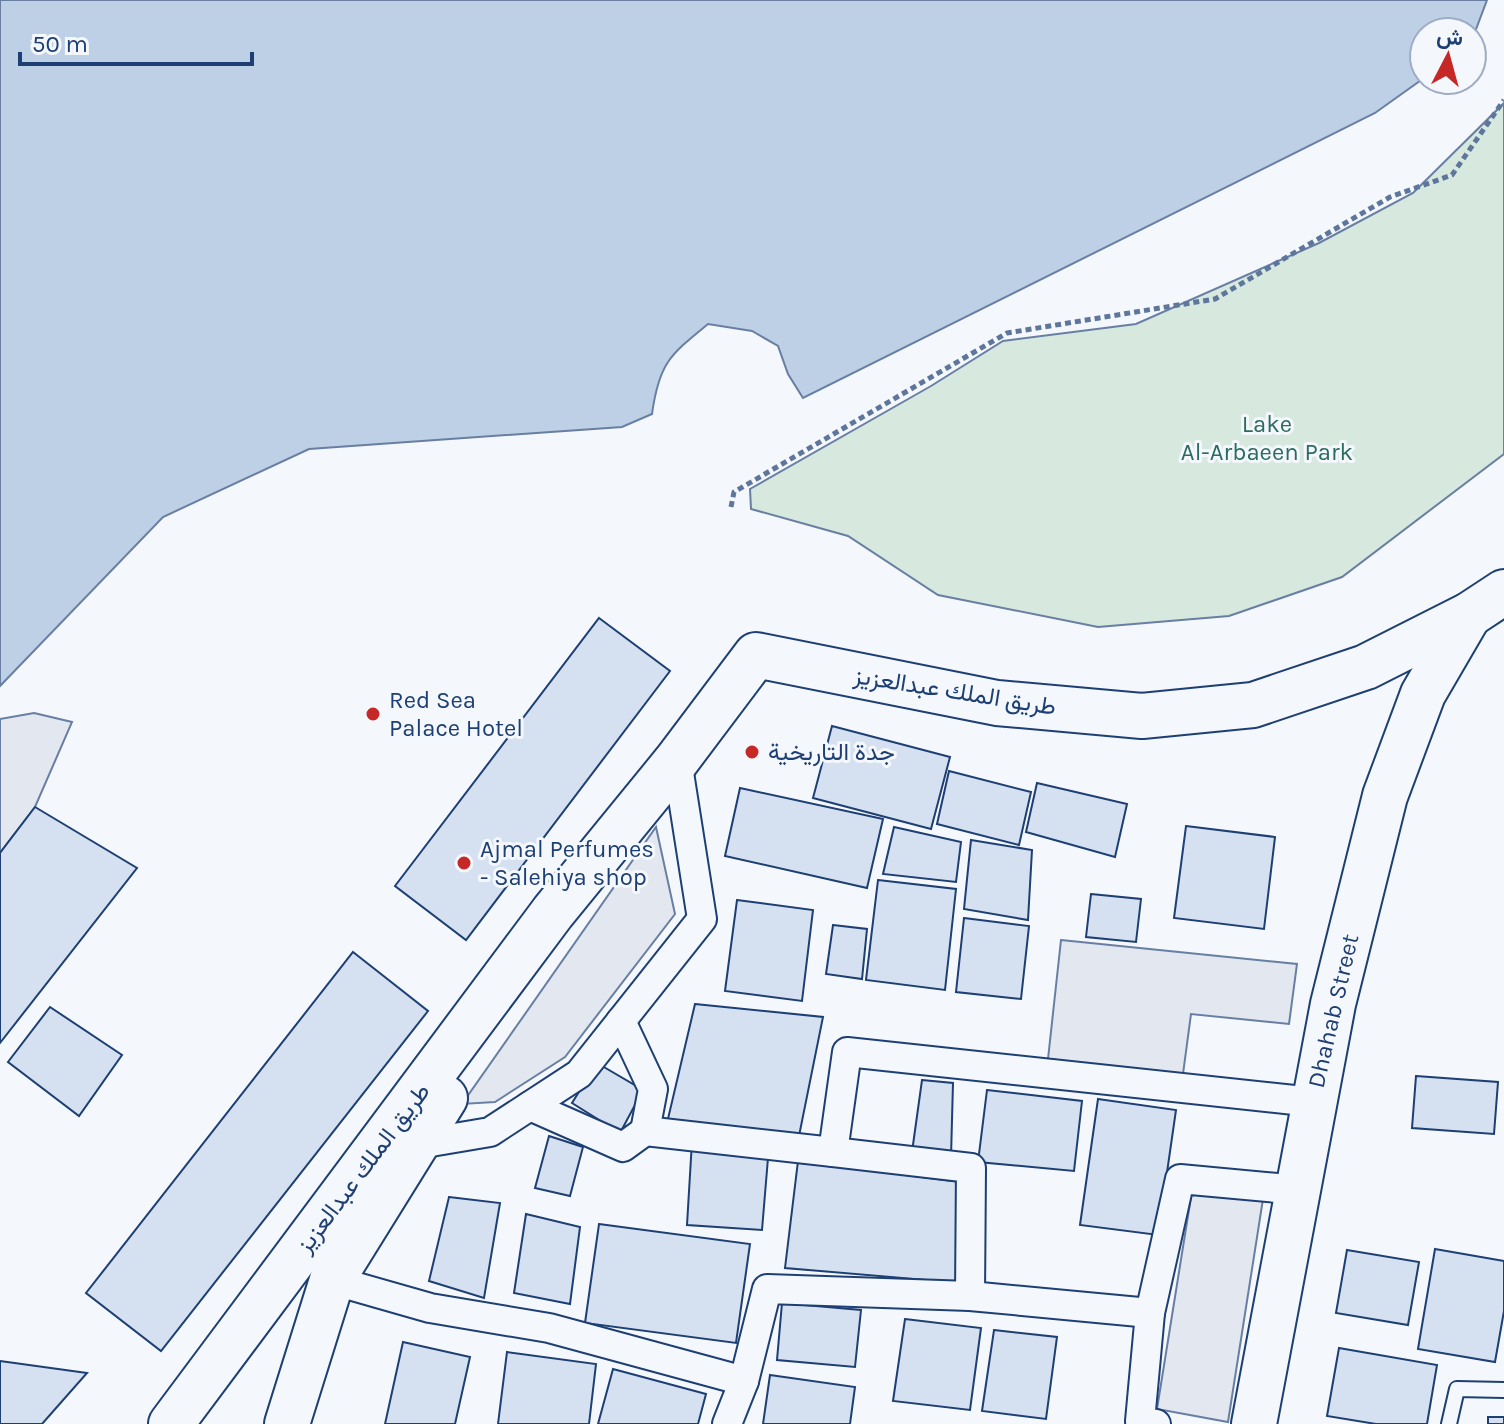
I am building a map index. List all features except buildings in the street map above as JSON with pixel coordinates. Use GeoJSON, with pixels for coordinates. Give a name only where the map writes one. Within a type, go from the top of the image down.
{"type":"FeatureCollection","features":[{"type":"Feature","properties":{"kind":"main road","name":"طريق الملك عبدالعزيز"},"geometry":{"type":"LineString","coordinates":[[171,1424],[553,912],[677,760],[756,655],[997,703],[1142,716],[1253,705],[1366,667],[1486,603]]}},
{"type":"Feature","properties":{"kind":"main road","name":"Dhahab Street"},"geometry":{"type":"LineString","coordinates":[[1254,1424],[1313,1102],[1337,989],[1385,796],[1423,694],[1486,603]]}},
{"type":"Feature","properties":{"kind":"main road","name":"طريق الملك عبدالعزيز"},"geometry":{"type":"LineString","coordinates":[[287,1424],[332,1280],[419,1144],[553,912]]}},
{"type":"Feature","properties":{"kind":"street"},"geometry":{"type":"LineString","coordinates":[[419,1144],[490,1132],[579,1074],[702,919],[677,760]]}},
{"type":"Feature","properties":{"kind":"street"},"geometry":{"type":"LineString","coordinates":[[621,1021],[653,1089],[645,1131]]}},
{"type":"Feature","properties":{"kind":"street"},"geometry":{"type":"LineString","coordinates":[[833,1152],[847,1052],[1313,1102]]}},
{"type":"Feature","properties":{"kind":"street"},"geometry":{"type":"LineString","coordinates":[[530,1106],[623,1147],[645,1131],[971,1168],[970,1296]]}},
{"type":"Feature","properties":{"kind":"street"},"geometry":{"type":"LineString","coordinates":[[1156,1424],[1140,1421],[1150,1313],[1180,1179],[1299,1190]]}},
{"type":"Feature","properties":{"kind":"street"},"geometry":{"type":"LineString","coordinates":[[332,1280],[430,1308],[549,1328],[744,1381]]}},
{"type":"Feature","properties":{"kind":"street"},"geometry":{"type":"LineString","coordinates":[[727,1424],[744,1381],[767,1289],[970,1296],[1150,1313]]}},
{"type":"Feature","properties":{"kind":"lane"},"geometry":{"type":"LineString","coordinates":[[1449,1424],[1457,1389],[1504,1390]]}},
{"type":"Feature","properties":{"kind":"path"},"geometry":{"type":"LineString","coordinates":[[731,507],[734,492],[1007,333],[1215,299],[1390,197],[1452,175],[1504,100]]}},
{"type":"Feature","properties":{"kind":"green space","name":"Lake Al-Arbaeen Park"},"geometry":{"type":"Polygon","coordinates":[[[1504,103],[1504,454],[1342,577],[1229,616],[1098,627],[938,595],[848,536],[751,509],[750,489],[931,386],[1003,341],[1136,324],[1319,243],[1413,193],[1504,103]]]}},
{"type":"Feature","properties":{"kind":"shaded area"},"geometry":{"type":"Polygon","coordinates":[[[34,713],[72,722],[35,807],[0,853],[0,719],[34,713]]]}},
{"type":"Feature","properties":{"kind":"shaded area"},"geometry":{"type":"Polygon","coordinates":[[[656,827],[675,914],[565,1057],[495,1102],[462,1104],[656,827]]]}},
{"type":"Feature","properties":{"kind":"shaded area"},"geometry":{"type":"Polygon","coordinates":[[[1061,940],[1297,964],[1289,1024],[1191,1014],[1183,1074],[1048,1059],[1061,940]]]}},
{"type":"Feature","properties":{"kind":"shaded area"},"geometry":{"type":"Polygon","coordinates":[[[1192,1191],[1263,1199],[1228,1422],[1157,1409],[1192,1191]]]}},
{"type":"Feature","properties":{"kind":"water"},"geometry":{"type":"Polygon","coordinates":[[[0,0],[1487,0],[1481,16],[1408,16],[1408,89],[1375,113],[803,398],[788,374],[778,346],[752,331],[708,324],[668,362],[658,383],[652,414],[622,427],[309,449],[163,517],[0,686],[0,0]]]}},
{"type":"Feature","properties":{"kind":"place","name":"Red Sea Palace Hotel"},"geometry":{"type":"Point","coordinates":[373,714]}},
{"type":"Feature","properties":{"kind":"place","name":"جدة التاريخية"},"geometry":{"type":"Point","coordinates":[752,752]}},
{"type":"Feature","properties":{"kind":"place","name":"Ajmal Perfumes - Salehiya shop"},"geometry":{"type":"Point","coordinates":[464,863]}}]}
